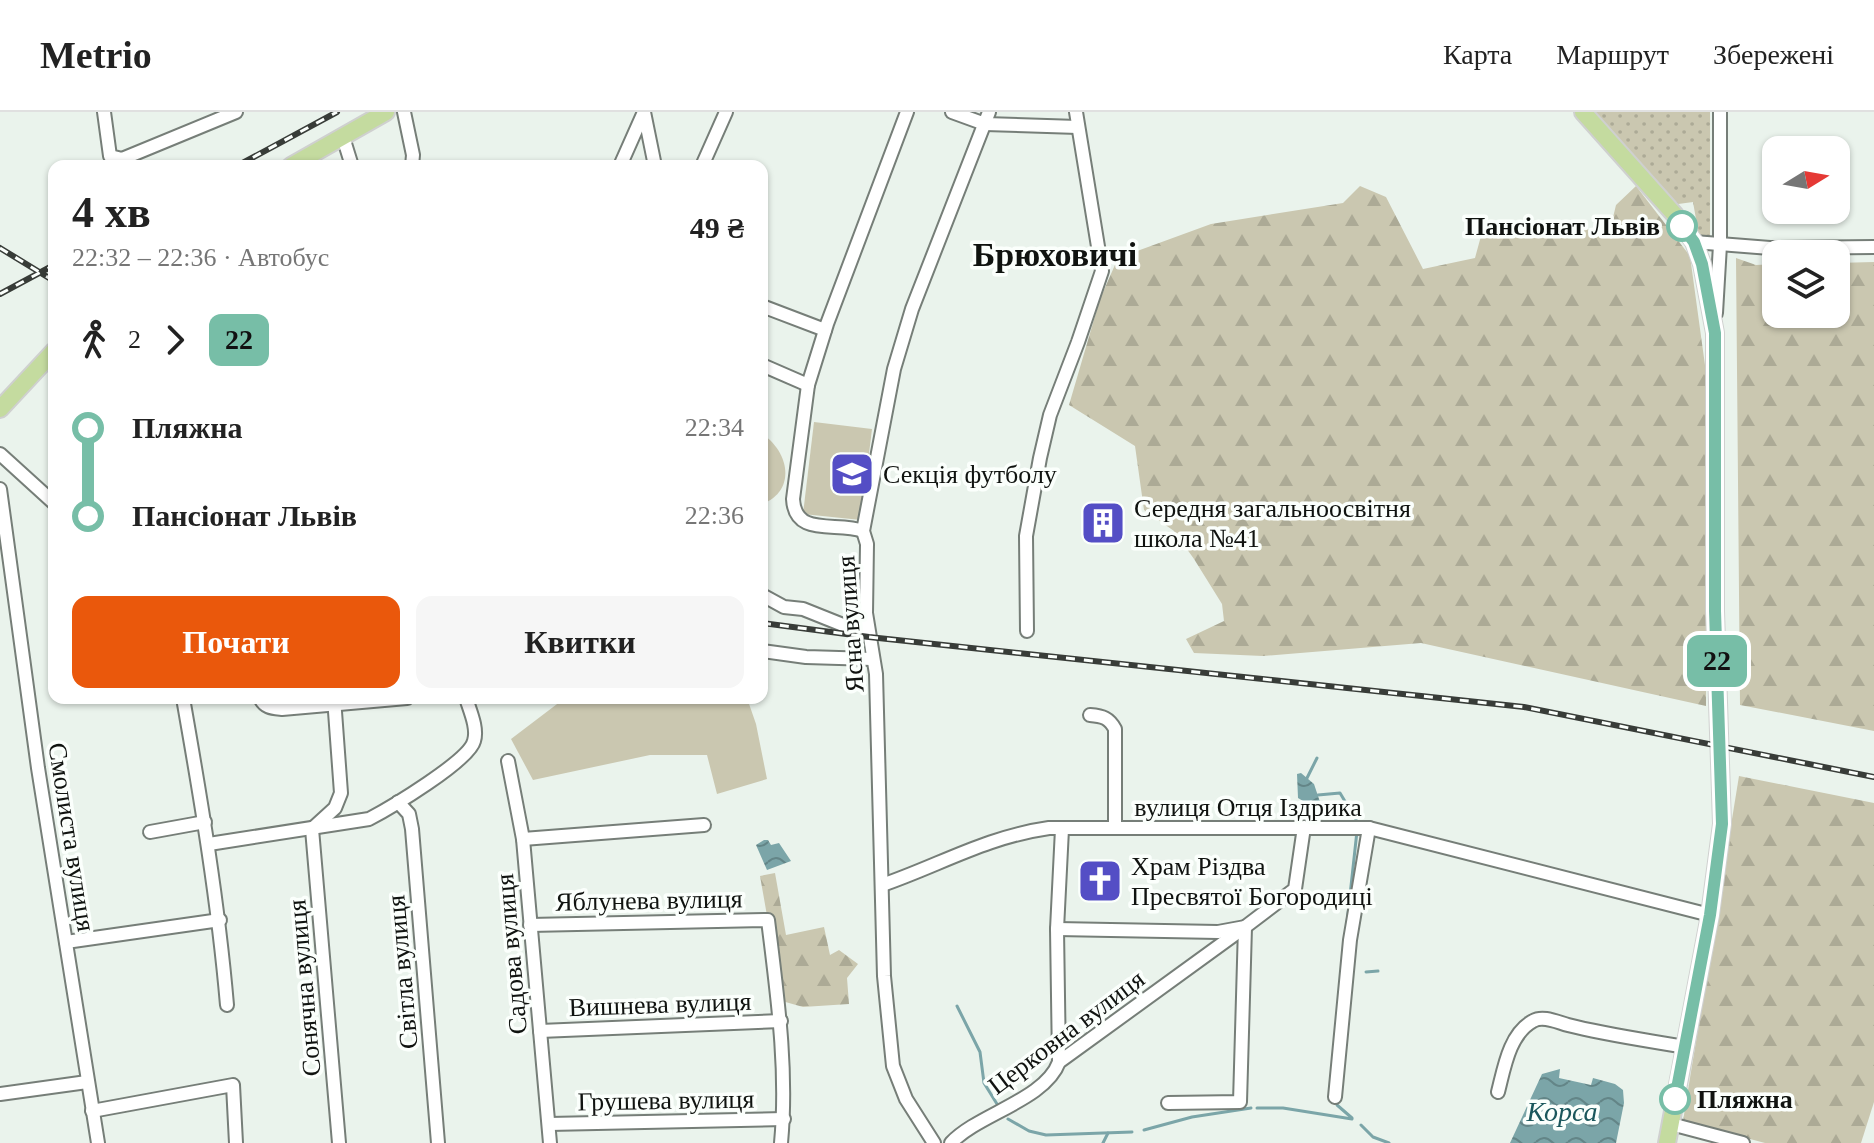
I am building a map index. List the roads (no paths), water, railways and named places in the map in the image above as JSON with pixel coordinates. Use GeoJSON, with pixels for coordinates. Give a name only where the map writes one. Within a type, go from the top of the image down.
{"type":"FeatureCollection","features":[{"type":"Feature","properties":{"kind":"main road"},"geometry":{"type":"LineString","coordinates":[[302,160],[386,112]]}},
{"type":"Feature","properties":{"kind":"main road"},"geometry":{"type":"LineString","coordinates":[[1583,112],[1675,215],[1694,242],[1702,264],[1715,333],[1715,611],[1722,824],[1710,915],[1667,1143]]}},
{"type":"Feature","properties":{"kind":"main road"},"geometry":{"type":"LineString","coordinates":[[0,409],[48,357]]}},
{"type":"Feature","properties":{"kind":"street"},"geometry":{"type":"LineString","coordinates":[[104,112],[110,156],[122,159],[236,112]]}},
{"type":"Feature","properties":{"kind":"street"},"geometry":{"type":"LineString","coordinates":[[404,112],[413,160]]}},
{"type":"Feature","properties":{"kind":"street"},"geometry":{"type":"LineString","coordinates":[[623,160],[644,112]]}},
{"type":"Feature","properties":{"kind":"street"},"geometry":{"type":"LineString","coordinates":[[644,112],[654,160]]}},
{"type":"Feature","properties":{"kind":"street"},"geometry":{"type":"LineString","coordinates":[[705,160],[726,112]]}},
{"type":"Feature","properties":{"kind":"street"},"geometry":{"type":"LineString","coordinates":[[863,531],[804,522],[793,510],[808,385],[825,330],[907,112]]}},
{"type":"Feature","properties":{"kind":"street"},"geometry":{"type":"LineString","coordinates":[[952,112],[1078,127]]}},
{"type":"Feature","properties":{"kind":"street"},"geometry":{"type":"LineString","coordinates":[[1027,631],[1026,536],[1042,448],[1050,415],[1102,271],[1076,112]]}},
{"type":"Feature","properties":{"kind":"street"},"geometry":{"type":"LineString","coordinates":[[1715,333],[1720,245],[1720,112]]}},
{"type":"Feature","properties":{"kind":"street","name":"Ясна вулиця"},"geometry":{"type":"LineString","coordinates":[[934,1143],[906,1099],[893,1066],[884,976],[876,687],[867,629],[867,544],[863,531],[894,369],[912,309],[987,118]]}},
{"type":"Feature","properties":{"kind":"street"},"geometry":{"type":"LineString","coordinates":[[343,137],[350,160]]}},
{"type":"Feature","properties":{"kind":"street"},"geometry":{"type":"LineString","coordinates":[[1694,242],[1770,248],[1874,247]]}},
{"type":"Feature","properties":{"kind":"street"},"geometry":{"type":"LineString","coordinates":[[768,308],[825,330]]}},
{"type":"Feature","properties":{"kind":"street"},"geometry":{"type":"LineString","coordinates":[[768,368],[808,385]]}},
{"type":"Feature","properties":{"kind":"street"},"geometry":{"type":"LineString","coordinates":[[0,454],[48,498]]}},
{"type":"Feature","properties":{"kind":"street","name":"Смолиста вулиця"},"geometry":{"type":"LineString","coordinates":[[0,489],[38,768],[98,1143]]}},
{"type":"Feature","properties":{"kind":"street"},"geometry":{"type":"LineString","coordinates":[[0,599],[14,596]]}},
{"type":"Feature","properties":{"kind":"street"},"geometry":{"type":"LineString","coordinates":[[768,598],[784,607],[803,609],[843,625],[867,629]]}},
{"type":"Feature","properties":{"kind":"street"},"geometry":{"type":"LineString","coordinates":[[768,652],[806,657],[872,659]]}},
{"type":"Feature","properties":{"kind":"street"},"geometry":{"type":"LineString","coordinates":[[184,704],[220,920],[227,1005]]}},
{"type":"Feature","properties":{"kind":"street"},"geometry":{"type":"LineString","coordinates":[[263,704],[270,708],[307,704]]}},
{"type":"Feature","properties":{"kind":"street"},"geometry":{"type":"LineString","coordinates":[[312,829],[335,808],[341,793],[334,704]]}},
{"type":"Feature","properties":{"kind":"street"},"geometry":{"type":"LineString","coordinates":[[209,844],[369,819],[468,755],[476,734],[468,704]]}},
{"type":"Feature","properties":{"kind":"street"},"geometry":{"type":"LineString","coordinates":[[1090,715],[1110,720],[1115,729],[1115,828]]}},
{"type":"Feature","properties":{"kind":"street","name":"Садова вулиця"},"geometry":{"type":"LineString","coordinates":[[508,761],[523,839],[550,1143]]}},
{"type":"Feature","properties":{"kind":"street","name":"Світла вулиця"},"geometry":{"type":"LineString","coordinates":[[398,802],[409,814],[412,829],[438,1143]]}},
{"type":"Feature","properties":{"kind":"street"},"geometry":{"type":"LineString","coordinates":[[150,832],[205,822]]}},
{"type":"Feature","properties":{"kind":"street"},"geometry":{"type":"LineString","coordinates":[[523,839],[704,825]]}},
{"type":"Feature","properties":{"kind":"street","name":"Церковна вулиця"},"geometry":{"type":"LineString","coordinates":[[951,1143],[991,1115],[1016,1104],[1055,1073],[1059,1062],[1295,889],[1304,827]]}},
{"type":"Feature","properties":{"kind":"street","name":"вулиця Отця Іздрика"},"geometry":{"type":"LineString","coordinates":[[882,885],[967,849],[1018,833],[1049,828],[1369,828],[1710,915]]}},
{"type":"Feature","properties":{"kind":"street"},"geometry":{"type":"LineString","coordinates":[[1335,1097],[1350,940],[1369,828]]}},
{"type":"Feature","properties":{"kind":"street","name":"Сонячна вулиця"},"geometry":{"type":"LineString","coordinates":[[312,829],[339,1143]]}},
{"type":"Feature","properties":{"kind":"street"},"geometry":{"type":"LineString","coordinates":[[1059,1062],[1057,929],[1062,829]]}},
{"type":"Feature","properties":{"kind":"street"},"geometry":{"type":"LineString","coordinates":[[66,942],[220,920]]}},
{"type":"Feature","properties":{"kind":"street","name":"Яблунева вулиця"},"geometry":{"type":"LineString","coordinates":[[530,925],[768,920],[781,1021]]}},
{"type":"Feature","properties":{"kind":"street"},"geometry":{"type":"LineString","coordinates":[[1057,929],[1218,932],[1245,927],[1240,1102],[1168,1103]]}},
{"type":"Feature","properties":{"kind":"street"},"geometry":{"type":"LineString","coordinates":[[1498,1092],[1508,1057],[1519,1034],[1532,1021],[1541,1018],[1583,1029],[1685,1047]]}},
{"type":"Feature","properties":{"kind":"street"},"geometry":{"type":"LineString","coordinates":[[781,1021],[784,1119],[781,1143]]}},
{"type":"Feature","properties":{"kind":"street","name":"Вишнева вулиця"},"geometry":{"type":"LineString","coordinates":[[540,1031],[781,1021]]}},
{"type":"Feature","properties":{"kind":"street"},"geometry":{"type":"LineString","coordinates":[[0,1094],[87,1082]]}},
{"type":"Feature","properties":{"kind":"street"},"geometry":{"type":"LineString","coordinates":[[92,1111],[233,1085],[236,1143]]}},
{"type":"Feature","properties":{"kind":"street","name":"Грушева вулиця"},"geometry":{"type":"LineString","coordinates":[[549,1124],[784,1119]]}},
{"type":"Feature","properties":{"kind":"street"},"geometry":{"type":"LineString","coordinates":[[1671,1124],[1743,1143]]}},
{"type":"Feature","properties":{"kind":"water"},"geometry":{"type":"Polygon","coordinates":[[[1301,773],[1314,784],[1320,802],[1316,807],[1304,806],[1298,798],[1297,774],[1301,773]]]}},
{"type":"Feature","properties":{"kind":"water"},"geometry":{"type":"Polygon","coordinates":[[[764,840],[771,845],[779,843],[791,861],[767,870],[756,845],[764,840]]]}},
{"type":"Feature","properties":{"kind":"water","name":"Корса"},"geometry":{"type":"Polygon","coordinates":[[[1560,1069],[1559,1078],[1591,1085],[1593,1078],[1615,1084],[1623,1090],[1624,1103],[1616,1143],[1510,1143],[1542,1074],[1560,1069]]]}},
{"type":"Feature","properties":{"kind":"waterway"},"geometry":{"type":"LineString","coordinates":[[1306,780],[1317,758]]}},
{"type":"Feature","properties":{"kind":"waterway"},"geometry":{"type":"LineString","coordinates":[[1318,795],[1340,793],[1358,823]]}},
{"type":"Feature","properties":{"kind":"waterway"},"geometry":{"type":"LineString","coordinates":[[1347,923],[1357,831]]}},
{"type":"Feature","properties":{"kind":"waterway"},"geometry":{"type":"LineString","coordinates":[[1366,972],[1378,971]]}},
{"type":"Feature","properties":{"kind":"waterway"},"geometry":{"type":"LineString","coordinates":[[957,1006],[980,1052],[984,1083],[997,1104]]}},
{"type":"Feature","properties":{"kind":"waterway"},"geometry":{"type":"LineString","coordinates":[[1337,1105],[1352,1118]]}},
{"type":"Feature","properties":{"kind":"waterway"},"geometry":{"type":"LineString","coordinates":[[1144,1130],[1192,1117],[1251,1108]]}},
{"type":"Feature","properties":{"kind":"waterway"},"geometry":{"type":"LineString","coordinates":[[1257,1108],[1283,1108],[1352,1119]]}},
{"type":"Feature","properties":{"kind":"waterway"},"geometry":{"type":"LineString","coordinates":[[1008,1119],[1029,1131],[1046,1135],[1132,1132]]}},
{"type":"Feature","properties":{"kind":"waterway"},"geometry":{"type":"LineString","coordinates":[[1361,1125],[1373,1137],[1389,1143]]}},
{"type":"Feature","properties":{"kind":"waterway"},"geometry":{"type":"LineString","coordinates":[[1103,1143],[1108,1133]]}},
{"type":"Feature","properties":{"kind":"railway"},"geometry":{"type":"LineString","coordinates":[[248,160],[337,112]]}},
{"type":"Feature","properties":{"kind":"railway"},"geometry":{"type":"LineString","coordinates":[[0,248],[48,277]]}},
{"type":"Feature","properties":{"kind":"railway"},"geometry":{"type":"LineString","coordinates":[[0,294],[48,268]]}},
{"type":"Feature","properties":{"kind":"railway"},"geometry":{"type":"LineString","coordinates":[[768,624],[1524,707],[1874,777]]}},
{"type":"Feature","properties":{"kind":"place","name":"Пансіонат Львів"},"geometry":{"type":"Point","coordinates":[1682,226]}},
{"type":"Feature","properties":{"kind":"place","name":"Секція футболу"},"geometry":{"type":"Point","coordinates":[852,474]}},
{"type":"Feature","properties":{"kind":"place","name":"Середня загальноосвітня школа №41"},"geometry":{"type":"Point","coordinates":[1103,523]}},
{"type":"Feature","properties":{"kind":"place","name":"Храм Різдва Пресвятої Богородиці"},"geometry":{"type":"Point","coordinates":[1100,881]}},
{"type":"Feature","properties":{"kind":"place","name":"Пляжна"},"geometry":{"type":"Point","coordinates":[1675,1099]}},
{"type":"Feature","properties":{"kind":"district","name":"Брюховичі"},"geometry":{"type":"Point","coordinates":[1055,254]}}]}
